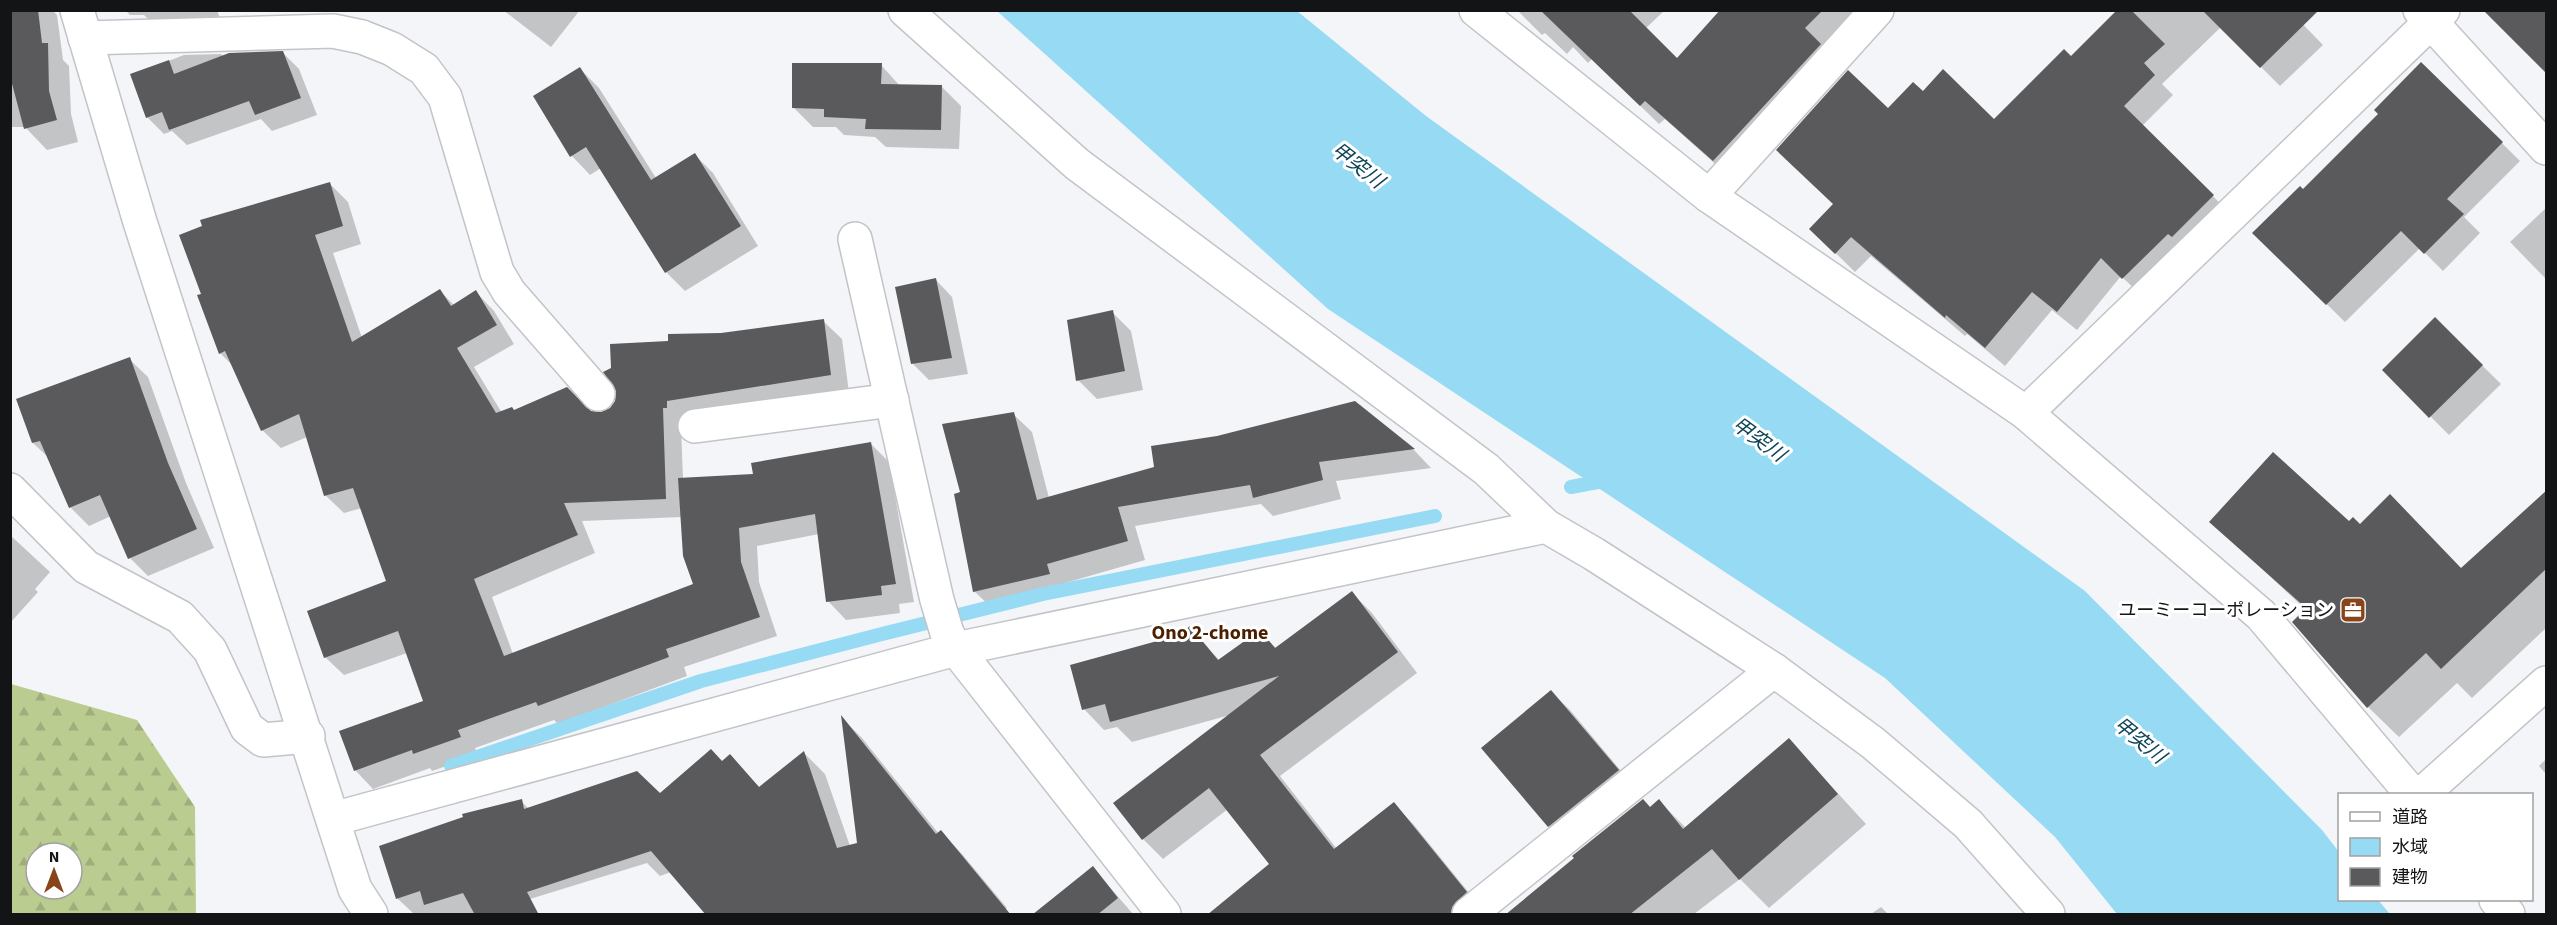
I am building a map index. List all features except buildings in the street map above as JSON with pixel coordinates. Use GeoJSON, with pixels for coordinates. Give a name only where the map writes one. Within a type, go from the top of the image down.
{"type":"FeatureCollection","features":[{"type":"Feature","properties":{"kind":"street"},"geometry":{"type":"LineString","coordinates":[[905,10],[1077,164],[1486,469],[1546,526],[1594,554],[1774,670],[1873,743],[1968,824],[2048,915]]}},
{"type":"Feature","properties":{"kind":"street"},"geometry":{"type":"LineString","coordinates":[[1476,10],[1709,196],[2026,412],[2260,615],[2410,793]]}},
{"type":"Feature","properties":{"kind":"street"},"geometry":{"type":"LineString","coordinates":[[1709,196],[1877,10]]}},
{"type":"Feature","properties":{"kind":"street"},"geometry":{"type":"LineString","coordinates":[[2026,412],[2431,14],[2547,148]]}},
{"type":"Feature","properties":{"kind":"street"},"geometry":{"type":"LineString","coordinates":[[371,915],[355,889],[308,736],[140,222],[81,24],[333,31],[362,37],[392,49],[423,69],[445,96],[497,272],[515,299],[598,394]]}},
{"type":"Feature","properties":{"kind":"street"},"geometry":{"type":"LineString","coordinates":[[855,239],[937,600],[951,641],[1164,915]]}},
{"type":"Feature","properties":{"kind":"street"},"geometry":{"type":"LineString","coordinates":[[695,426],[892,400]]}},
{"type":"Feature","properties":{"kind":"street"},"geometry":{"type":"LineString","coordinates":[[10,490],[86,567],[180,617],[210,650],[247,728],[263,740],[308,736]]}},
{"type":"Feature","properties":{"kind":"street"},"geometry":{"type":"LineString","coordinates":[[333,819],[951,641],[1546,526]]}},
{"type":"Feature","properties":{"kind":"street"},"geometry":{"type":"LineString","coordinates":[[1469,915],[1774,670]]}},
{"type":"Feature","properties":{"kind":"street"},"geometry":{"type":"LineString","coordinates":[[2424,793],[2547,683]]}},
{"type":"Feature","properties":{"kind":"street"},"geometry":{"type":"LineString","coordinates":[[2497,901],[2508,915]]}},
{"type":"Feature","properties":{"kind":"green space"},"geometry":{"type":"Polygon","coordinates":[[[11,684],[137,720],[195,807],[196,914],[11,914],[11,684]]]}},
{"type":"Feature","properties":{"kind":"water","name":"甲突川"},"geometry":{"type":"Polygon","coordinates":[[[997,11],[1297,11],[1426,116],[2085,591],[2322,830],[2338,851],[2338,901],[2379,901],[2390,914],[2117,914],[2055,837],[1885,678],[1328,309],[997,11]]]}},
{"type":"Feature","properties":{"kind":"waterway"},"geometry":{"type":"LineString","coordinates":[[1571,487],[1608,480]]}},
{"type":"Feature","properties":{"kind":"waterway"},"geometry":{"type":"LineString","coordinates":[[451,766],[701,681],[882,634],[1043,594],[1435,516]]}},
{"type":"Feature","properties":{"kind":"place","name":"ユーミーコーポレーション"},"geometry":{"type":"Point","coordinates":[2353,610]}},
{"type":"Feature","properties":{"kind":"district","name":"Ono 2-chome"},"geometry":{"type":"Point","coordinates":[1210,632]}}]}
